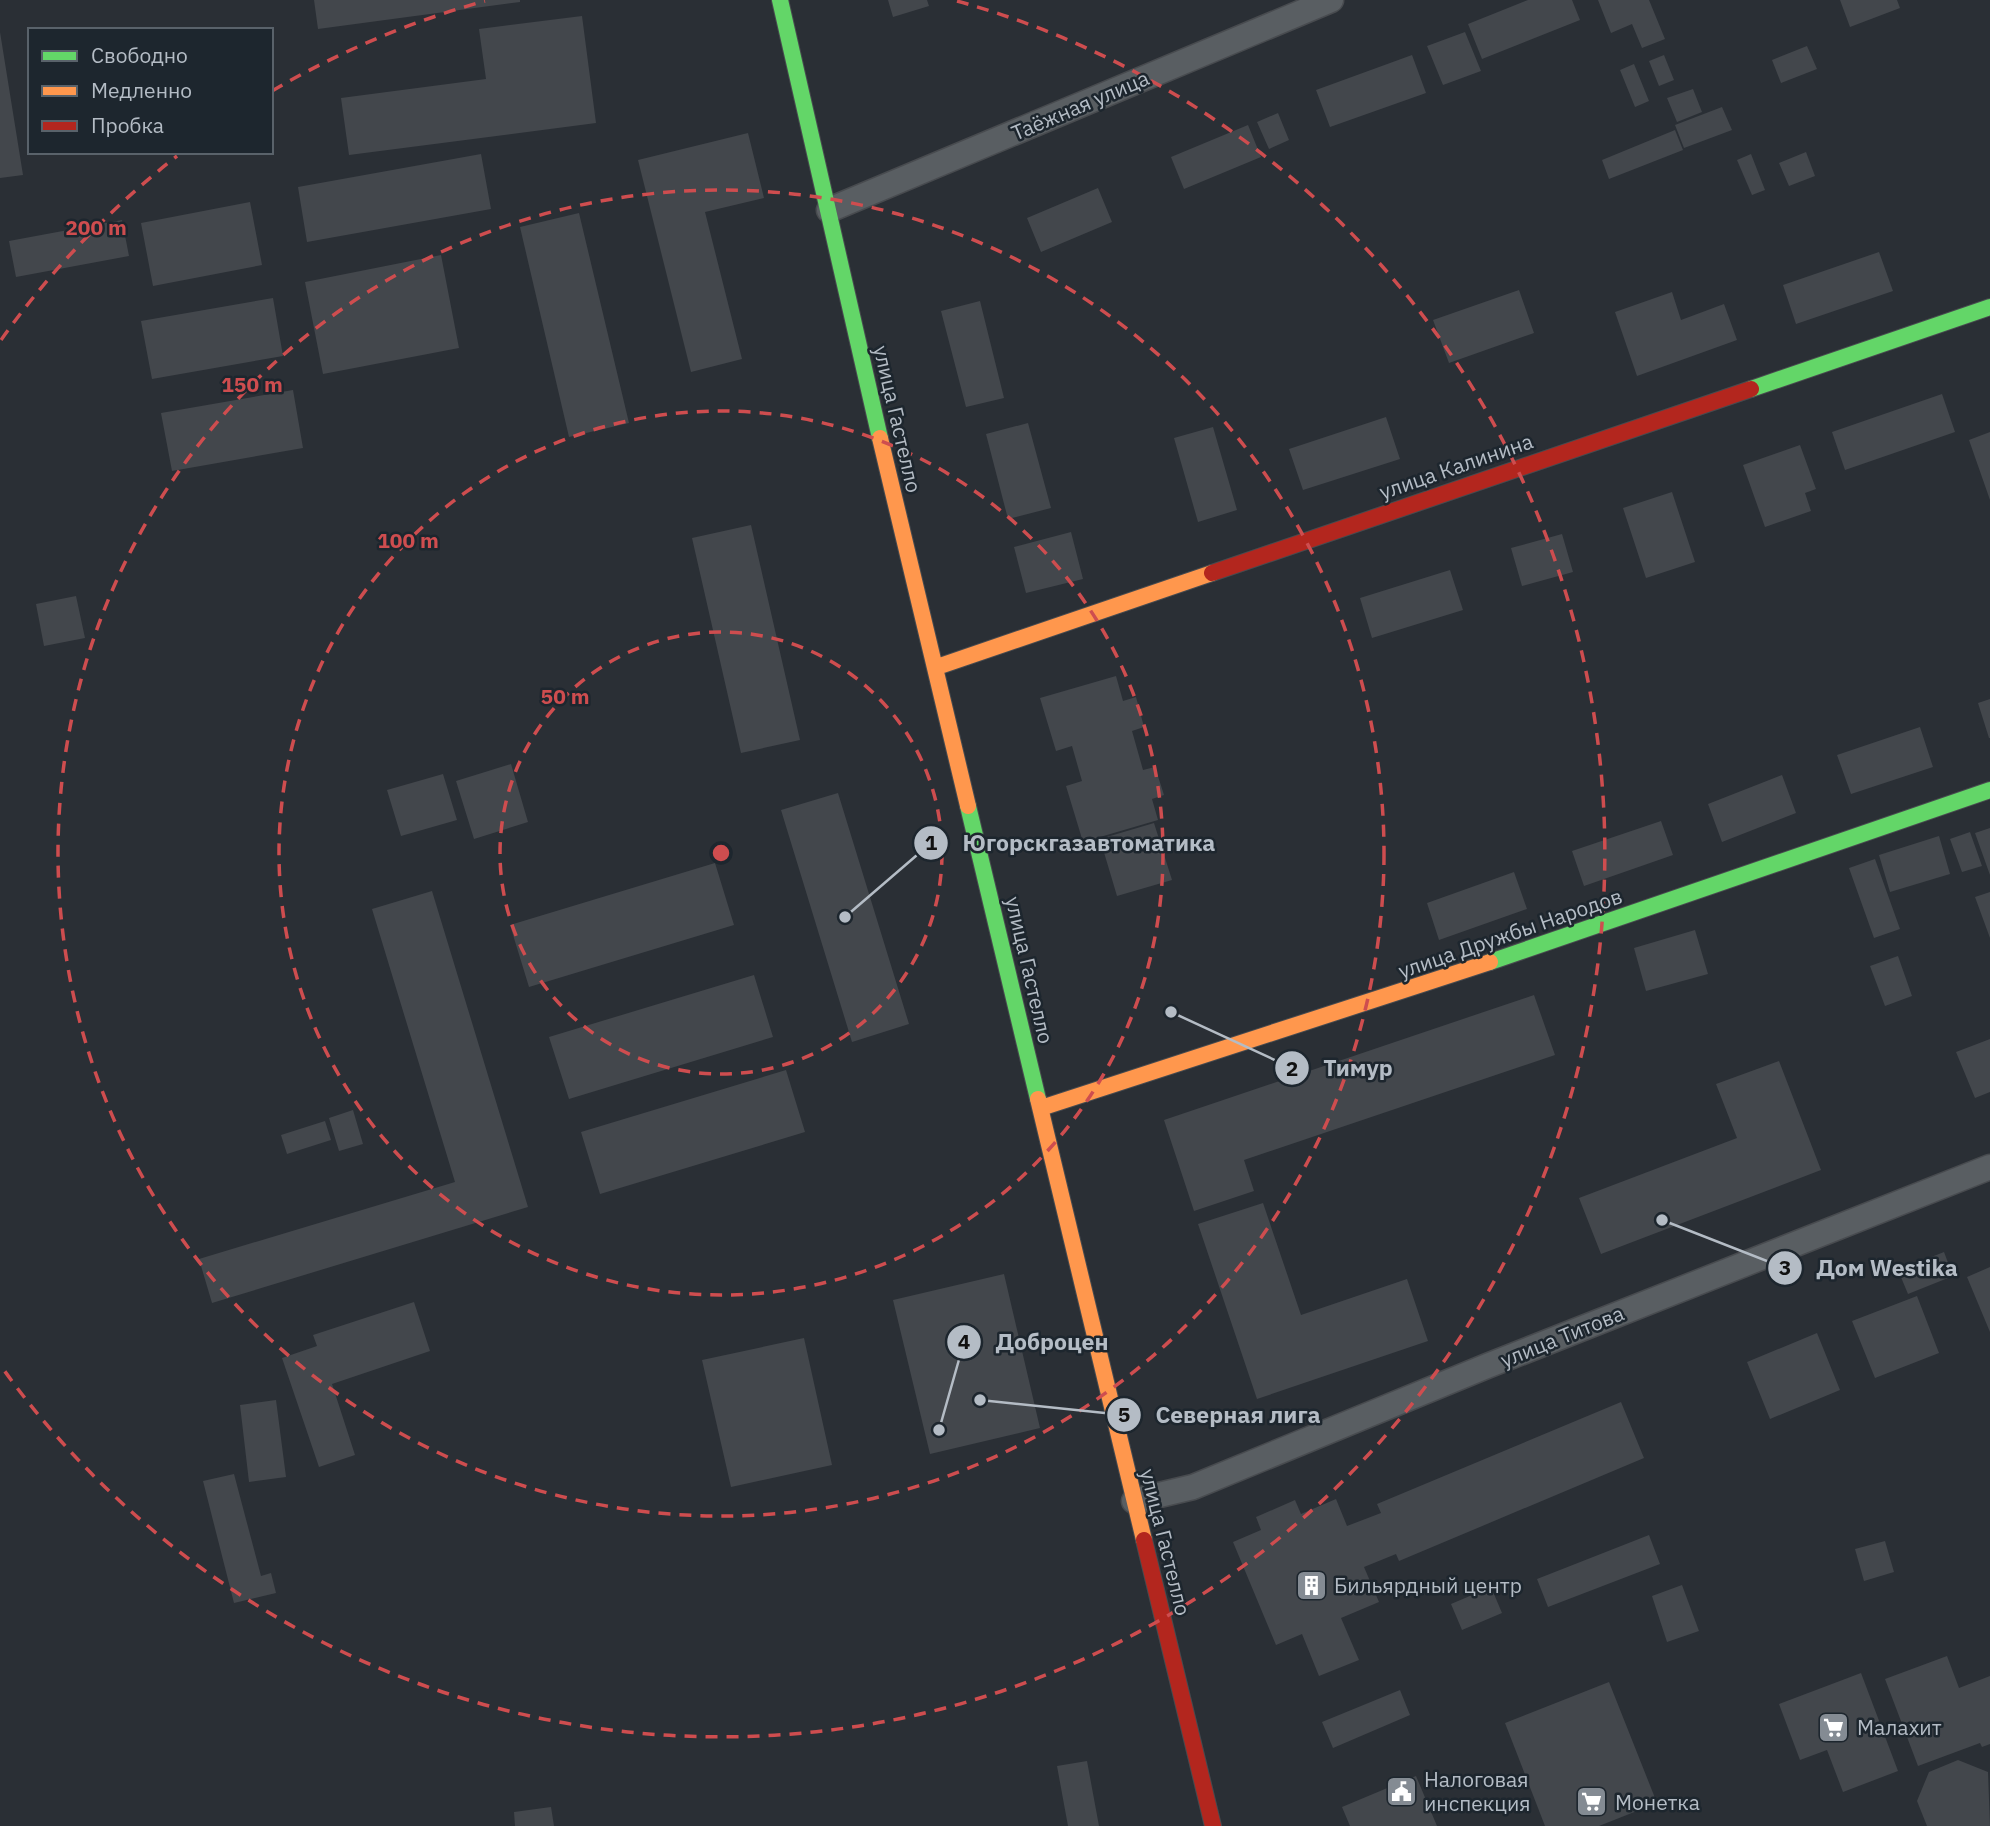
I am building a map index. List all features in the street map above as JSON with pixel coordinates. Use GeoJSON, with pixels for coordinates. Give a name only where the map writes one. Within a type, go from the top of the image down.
{"type":"FeatureCollection","features":[{"type":"Feature","properties":{"kind":"street","name":"улица Гастелло"},"geometry":{"type":"LineString","coordinates":[[780,0],[1134,1502],[1213,1826]]}},
{"type":"Feature","properties":{"kind":"street","name":"Таёжная улица"},"geometry":{"type":"LineString","coordinates":[[829,210],[1331,0]]}},
{"type":"Feature","properties":{"kind":"street","name":"улица Калинина"},"geometry":{"type":"LineString","coordinates":[[937,667],[1990,307]]}},
{"type":"Feature","properties":{"kind":"street","name":"улица Дружбы Народов"},"geometry":{"type":"LineString","coordinates":[[1041,1108],[1535,947],[1990,790]]}},
{"type":"Feature","properties":{"kind":"street","name":"улица Титова"},"geometry":{"type":"LineString","coordinates":[[1134,1502],[1193,1487],[1499,1361],[1990,1167]]}},
{"type":"Feature","properties":{"kind":"building"},"geometry":{"type":"Polygon","coordinates":[[[314,0],[520,0],[520,2],[318,29],[314,0]]]}},
{"type":"Feature","properties":{"kind":"building"},"geometry":{"type":"Polygon","coordinates":[[[888,0],[927,0],[929,6],[893,17],[888,0]]]}},
{"type":"Feature","properties":{"kind":"building"},"geometry":{"type":"Polygon","coordinates":[[[1528,0],[1572,0],[1580,20],[1482,59],[1468,24],[1528,0]]]}},
{"type":"Feature","properties":{"kind":"building"},"geometry":{"type":"Polygon","coordinates":[[[1598,0],[1649,0],[1665,39],[1642,48],[1632,24],[1611,33],[1598,0]]]}},
{"type":"Feature","properties":{"kind":"building"},"geometry":{"type":"Polygon","coordinates":[[[1840,0],[1897,0],[1900,8],[1850,27],[1840,0]]]}},
{"type":"Feature","properties":{"kind":"building"},"geometry":{"type":"Polygon","coordinates":[[[582,16],[596,123],[349,155],[341,98],[486,79],[479,29],[582,16]]]}},
{"type":"Feature","properties":{"kind":"building"},"geometry":{"type":"Polygon","coordinates":[[[0,32],[23,175],[0,178],[0,32]]]}},
{"type":"Feature","properties":{"kind":"building"},"geometry":{"type":"Polygon","coordinates":[[[1465,32],[1481,71],[1443,85],[1427,46],[1465,32]]]}},
{"type":"Feature","properties":{"kind":"building"},"geometry":{"type":"Polygon","coordinates":[[[1807,46],[1817,69],[1781,83],[1772,60],[1807,46]]]}},
{"type":"Feature","properties":{"kind":"building"},"geometry":{"type":"Polygon","coordinates":[[[1412,55],[1426,93],[1330,127],[1316,90],[1412,55]]]}},
{"type":"Feature","properties":{"kind":"building"},"geometry":{"type":"Polygon","coordinates":[[[1664,55],[1674,80],[1659,86],[1649,61],[1664,55]]]}},
{"type":"Feature","properties":{"kind":"building"},"geometry":{"type":"Polygon","coordinates":[[[1634,64],[1649,101],[1635,107],[1620,70],[1634,64]]]}},
{"type":"Feature","properties":{"kind":"building"},"geometry":{"type":"Polygon","coordinates":[[[1693,89],[1702,112],[1677,122],[1667,98],[1693,89]]]}},
{"type":"Feature","properties":{"kind":"building"},"geometry":{"type":"Polygon","coordinates":[[[1722,107],[1732,130],[1684,148],[1675,125],[1722,107]]]}},
{"type":"Feature","properties":{"kind":"building"},"geometry":{"type":"Polygon","coordinates":[[[1278,113],[1289,140],[1269,149],[1257,122],[1278,113]]]}},
{"type":"Feature","properties":{"kind":"building"},"geometry":{"type":"Polygon","coordinates":[[[1248,125],[1261,157],[1184,189],[1171,157],[1248,125]]]}},
{"type":"Feature","properties":{"kind":"building"},"geometry":{"type":"Polygon","coordinates":[[[1675,130],[1683,150],[1609,179],[1602,160],[1675,130]]]}},
{"type":"Feature","properties":{"kind":"building"},"geometry":{"type":"Polygon","coordinates":[[[748,133],[764,198],[705,212],[742,359],[691,372],[638,160],[748,133]]]}},
{"type":"Feature","properties":{"kind":"building"},"geometry":{"type":"Polygon","coordinates":[[[1806,152],[1815,176],[1789,186],[1779,163],[1806,152]]]}},
{"type":"Feature","properties":{"kind":"building"},"geometry":{"type":"Polygon","coordinates":[[[481,154],[491,209],[307,242],[298,187],[481,154]]]}},
{"type":"Feature","properties":{"kind":"building"},"geometry":{"type":"Polygon","coordinates":[[[1751,154],[1765,190],[1752,195],[1737,160],[1751,154]]]}},
{"type":"Feature","properties":{"kind":"building"},"geometry":{"type":"Polygon","coordinates":[[[1098,188],[1112,222],[1041,252],[1027,218],[1098,188]]]}},
{"type":"Feature","properties":{"kind":"building"},"geometry":{"type":"Polygon","coordinates":[[[250,202],[262,265],[153,286],[141,223],[250,202]]]}},
{"type":"Feature","properties":{"kind":"building"},"geometry":{"type":"Polygon","coordinates":[[[579,213],[629,423],[569,437],[520,227],[579,213]]]}},
{"type":"Feature","properties":{"kind":"building"},"geometry":{"type":"Polygon","coordinates":[[[122,220],[129,256],[16,277],[9,241],[122,220]]]}},
{"type":"Feature","properties":{"kind":"building"},"geometry":{"type":"Polygon","coordinates":[[[1879,252],[1893,291],[1796,324],[1783,285],[1879,252]]]}},
{"type":"Feature","properties":{"kind":"building"},"geometry":{"type":"Polygon","coordinates":[[[441,255],[459,348],[323,374],[305,282],[441,255]]]}},
{"type":"Feature","properties":{"kind":"building"},"geometry":{"type":"Polygon","coordinates":[[[1519,290],[1534,333],[1449,363],[1433,320],[1519,290]]]}},
{"type":"Feature","properties":{"kind":"building"},"geometry":{"type":"Polygon","coordinates":[[[1672,292],[1681,320],[1724,304],[1737,340],[1637,376],[1615,312],[1672,292]]]}},
{"type":"Feature","properties":{"kind":"building"},"geometry":{"type":"Polygon","coordinates":[[[273,298],[283,356],[152,379],[141,321],[273,298]]]}},
{"type":"Feature","properties":{"kind":"building"},"geometry":{"type":"Polygon","coordinates":[[[980,301],[1004,398],[966,407],[941,311],[980,301]]]}},
{"type":"Feature","properties":{"kind":"building"},"geometry":{"type":"Polygon","coordinates":[[[293,390],[303,448],[172,471],[161,413],[293,390]]]}},
{"type":"Feature","properties":{"kind":"building"},"geometry":{"type":"Polygon","coordinates":[[[1942,394],[1955,432],[1845,470],[1832,432],[1942,394]]]}},
{"type":"Feature","properties":{"kind":"building"},"geometry":{"type":"Polygon","coordinates":[[[1386,417],[1400,459],[1303,490],[1289,449],[1386,417]]]}},
{"type":"Feature","properties":{"kind":"building"},"geometry":{"type":"Polygon","coordinates":[[[1028,423],[1051,508],[1008,519],[986,434],[1028,423]]]}},
{"type":"Feature","properties":{"kind":"building"},"geometry":{"type":"Polygon","coordinates":[[[1213,427],[1237,510],[1198,522],[1174,438],[1213,427]]]}},
{"type":"Feature","properties":{"kind":"building"},"geometry":{"type":"Polygon","coordinates":[[[1990,432],[1990,500],[1969,440],[1990,432]]]}},
{"type":"Feature","properties":{"kind":"building"},"geometry":{"type":"Polygon","coordinates":[[[1800,445],[1816,489],[1805,493],[1811,511],[1765,527],[1743,465],[1800,445]]]}},
{"type":"Feature","properties":{"kind":"building"},"geometry":{"type":"Polygon","coordinates":[[[1672,492],[1695,562],[1646,578],[1623,508],[1672,492]]]}},
{"type":"Feature","properties":{"kind":"building"},"geometry":{"type":"Polygon","coordinates":[[[751,525],[800,740],[741,753],[692,538],[751,525]]]}},
{"type":"Feature","properties":{"kind":"building"},"geometry":{"type":"Polygon","coordinates":[[[1071,532],[1083,579],[1026,593],[1014,547],[1071,532]]]}},
{"type":"Feature","properties":{"kind":"building"},"geometry":{"type":"Polygon","coordinates":[[[1562,534],[1573,572],[1522,586],[1511,548],[1562,534]]]}},
{"type":"Feature","properties":{"kind":"building"},"geometry":{"type":"Polygon","coordinates":[[[1450,570],[1463,610],[1372,638],[1360,598],[1450,570]]]}},
{"type":"Feature","properties":{"kind":"building"},"geometry":{"type":"Polygon","coordinates":[[[76,596],[85,638],[44,646],[36,604],[76,596]]]}},
{"type":"Feature","properties":{"kind":"building"},"geometry":{"type":"Polygon","coordinates":[[[1116,676],[1123,701],[1136,697],[1144,727],[1132,731],[1143,770],[1155,767],[1164,795],[1152,799],[1158,820],[1083,842],[1066,786],[1082,781],[1072,746],[1056,751],[1040,698],[1116,676]]]}},
{"type":"Feature","properties":{"kind":"building"},"geometry":{"type":"Polygon","coordinates":[[[1990,699],[1990,738],[1989,738],[1978,703],[1990,699]]]}},
{"type":"Feature","properties":{"kind":"building"},"geometry":{"type":"Polygon","coordinates":[[[1920,727],[1933,767],[1851,794],[1837,755],[1920,727]]]}},
{"type":"Feature","properties":{"kind":"building"},"geometry":{"type":"Polygon","coordinates":[[[511,764],[528,822],[474,839],[456,781],[511,764]]]}},
{"type":"Feature","properties":{"kind":"building"},"geometry":{"type":"Polygon","coordinates":[[[443,774],[457,820],[401,836],[387,790],[443,774]]]}},
{"type":"Feature","properties":{"kind":"building"},"geometry":{"type":"Polygon","coordinates":[[[1782,775],[1796,813],[1722,842],[1708,804],[1782,775]]]}},
{"type":"Feature","properties":{"kind":"building"},"geometry":{"type":"Polygon","coordinates":[[[838,793],[909,1024],[852,1042],[781,810],[838,793]]]}},
{"type":"Feature","properties":{"kind":"building"},"geometry":{"type":"Polygon","coordinates":[[[1661,821],[1673,855],[1584,886],[1572,851],[1661,821]]]}},
{"type":"Feature","properties":{"kind":"building"},"geometry":{"type":"Polygon","coordinates":[[[1154,823],[1172,880],[1117,896],[1100,839],[1154,823]]]}},
{"type":"Feature","properties":{"kind":"building"},"geometry":{"type":"Polygon","coordinates":[[[1990,828],[1990,875],[1975,833],[1990,828]]]}},
{"type":"Feature","properties":{"kind":"building"},"geometry":{"type":"Polygon","coordinates":[[[1970,832],[1982,866],[1962,872],[1950,839],[1970,832]]]}},
{"type":"Feature","properties":{"kind":"building"},"geometry":{"type":"Polygon","coordinates":[[[1939,836],[1950,874],[1890,892],[1879,855],[1939,836]]]}},
{"type":"Feature","properties":{"kind":"building"},"geometry":{"type":"Polygon","coordinates":[[[1875,859],[1900,929],[1874,938],[1849,868],[1875,859]]]}},
{"type":"Feature","properties":{"kind":"building"},"geometry":{"type":"Polygon","coordinates":[[[715,863],[734,925],[529,987],[510,925],[715,863]]]}},
{"type":"Feature","properties":{"kind":"building"},"geometry":{"type":"Polygon","coordinates":[[[1514,872],[1527,909],[1439,940],[1427,903],[1514,872]]]}},
{"type":"Feature","properties":{"kind":"building"},"geometry":{"type":"Polygon","coordinates":[[[432,891],[528,1207],[212,1303],[199,1259],[455,1182],[372,909],[432,891]]]}},
{"type":"Feature","properties":{"kind":"building"},"geometry":{"type":"Polygon","coordinates":[[[1990,892],[1990,938],[1975,897],[1990,892]]]}},
{"type":"Feature","properties":{"kind":"building"},"geometry":{"type":"Polygon","coordinates":[[[1695,930],[1708,974],[1646,991],[1634,948],[1695,930]]]}},
{"type":"Feature","properties":{"kind":"building"},"geometry":{"type":"Polygon","coordinates":[[[1898,956],[1912,996],[1885,1006],[1870,966],[1898,956]]]}},
{"type":"Feature","properties":{"kind":"building"},"geometry":{"type":"Polygon","coordinates":[[[754,975],[773,1037],[569,1099],[549,1037],[754,975]]]}},
{"type":"Feature","properties":{"kind":"building"},"geometry":{"type":"Polygon","coordinates":[[[1534,995],[1555,1055],[1244,1160],[1254,1191],[1194,1211],[1164,1120],[1534,995]]]}},
{"type":"Feature","properties":{"kind":"building"},"geometry":{"type":"Polygon","coordinates":[[[1990,1039],[1990,1092],[1975,1098],[1956,1052],[1990,1039]]]}},
{"type":"Feature","properties":{"kind":"building"},"geometry":{"type":"Polygon","coordinates":[[[1779,1061],[1821,1170],[1601,1254],[1579,1198],[1737,1138],[1716,1084],[1779,1061]]]}},
{"type":"Feature","properties":{"kind":"building"},"geometry":{"type":"Polygon","coordinates":[[[786,1070],[805,1132],[600,1194],[581,1132],[786,1070]]]}},
{"type":"Feature","properties":{"kind":"building"},"geometry":{"type":"Polygon","coordinates":[[[353,1110],[363,1144],[339,1151],[329,1118],[353,1110]]]}},
{"type":"Feature","properties":{"kind":"building"},"geometry":{"type":"Polygon","coordinates":[[[325,1121],[331,1140],[287,1154],[281,1135],[325,1121]]]}},
{"type":"Feature","properties":{"kind":"building"},"geometry":{"type":"Polygon","coordinates":[[[1263,1203],[1301,1315],[1407,1279],[1428,1341],[1257,1399],[1198,1224],[1263,1203]]]}},
{"type":"Feature","properties":{"kind":"building"},"geometry":{"type":"Polygon","coordinates":[[[1944,1252],[1953,1276],[1908,1294],[1898,1270],[1944,1252]]]}},
{"type":"Feature","properties":{"kind":"building"},"geometry":{"type":"Polygon","coordinates":[[[1990,1267],[1990,1332],[1967,1277],[1990,1267]]]}},
{"type":"Feature","properties":{"kind":"building"},"geometry":{"type":"Polygon","coordinates":[[[1004,1274],[1040,1428],[930,1454],[893,1300],[1004,1274]]]}},
{"type":"Feature","properties":{"kind":"building"},"geometry":{"type":"Polygon","coordinates":[[[1917,1296],[1939,1353],[1875,1378],[1852,1321],[1917,1296]]]}},
{"type":"Feature","properties":{"kind":"building"},"geometry":{"type":"Polygon","coordinates":[[[414,1302],[430,1351],[332,1384],[355,1455],[319,1467],[282,1358],[317,1346],[313,1335],[414,1302]]]}},
{"type":"Feature","properties":{"kind":"building"},"geometry":{"type":"Polygon","coordinates":[[[1817,1333],[1840,1390],[1770,1419],[1747,1362],[1817,1333]]]}},
{"type":"Feature","properties":{"kind":"building"},"geometry":{"type":"Polygon","coordinates":[[[804,1338],[832,1465],[731,1487],[702,1360],[804,1338]]]}},
{"type":"Feature","properties":{"kind":"building"},"geometry":{"type":"Polygon","coordinates":[[[276,1400],[286,1477],[249,1482],[240,1405],[276,1400]]]}},
{"type":"Feature","properties":{"kind":"building"},"geometry":{"type":"Polygon","coordinates":[[[1621,1402],[1644,1458],[1399,1561],[1396,1554],[1364,1567],[1379,1602],[1341,1618],[1359,1660],[1319,1676],[1302,1634],[1276,1645],[1233,1542],[1261,1530],[1256,1517],[1295,1500],[1301,1514],[1336,1499],[1347,1526],[1381,1513],[1377,1504],[1621,1402]]]}},
{"type":"Feature","properties":{"kind":"building"},"geometry":{"type":"Polygon","coordinates":[[[234,1474],[261,1576],[271,1573],[276,1593],[234,1603],[203,1481],[234,1474]]]}},
{"type":"Feature","properties":{"kind":"building"},"geometry":{"type":"Polygon","coordinates":[[[1649,1535],[1660,1564],[1548,1607],[1537,1579],[1649,1535]]]}},
{"type":"Feature","properties":{"kind":"building"},"geometry":{"type":"Polygon","coordinates":[[[1885,1541],[1894,1572],[1864,1581],[1855,1549],[1885,1541]]]}},
{"type":"Feature","properties":{"kind":"building"},"geometry":{"type":"Polygon","coordinates":[[[1682,1585],[1699,1631],[1667,1642],[1652,1596],[1682,1585]]]}},
{"type":"Feature","properties":{"kind":"building"},"geometry":{"type":"Polygon","coordinates":[[[1491,1587],[1502,1613],[1462,1630],[1451,1604],[1491,1587]]]}},
{"type":"Feature","properties":{"kind":"building"},"geometry":{"type":"Polygon","coordinates":[[[1947,1656],[1959,1688],[1990,1676],[1990,1744],[1982,1747],[1980,1743],[1918,1766],[1885,1679],[1947,1656]]]}},
{"type":"Feature","properties":{"kind":"building","name":"Малахит"},"geometry":{"type":"Polygon","coordinates":[[[1861,1673],[1898,1771],[1843,1792],[1827,1750],[1800,1760],[1779,1704],[1861,1673]]]}},
{"type":"Feature","properties":{"kind":"building"},"geometry":{"type":"Polygon","coordinates":[[[1609,1682],[1657,1803],[1599,1826],[1545,1826],[1505,1723],[1609,1682]]]}},
{"type":"Feature","properties":{"kind":"building"},"geometry":{"type":"Polygon","coordinates":[[[1400,1690],[1410,1715],[1333,1748],[1322,1722],[1400,1690]]]}},
{"type":"Feature","properties":{"kind":"building"},"geometry":{"type":"Polygon","coordinates":[[[1958,1760],[1988,1772],[1990,1826],[1927,1826],[1917,1801],[1929,1772],[1958,1760]]]}},
{"type":"Feature","properties":{"kind":"building"},"geometry":{"type":"Polygon","coordinates":[[[1087,1761],[1099,1826],[1068,1826],[1057,1766],[1087,1761]]]}},
{"type":"Feature","properties":{"kind":"building","name":"Налоговая инспекция"},"geometry":{"type":"Polygon","coordinates":[[[1416,1776],[1437,1826],[1350,1826],[1342,1807],[1416,1776]]]}},
{"type":"Feature","properties":{"kind":"building"},"geometry":{"type":"Polygon","coordinates":[[[551,1807],[554,1826],[515,1826],[514,1812],[551,1807]]]}},
{"type":"Feature","properties":{"kind":"traffic: fast"},"geometry":{"type":"LineString","coordinates":[[780,0],[880,438]]}},
{"type":"Feature","properties":{"kind":"traffic: fast"},"geometry":{"type":"LineString","coordinates":[[1751,389],[1990,307]]}},
{"type":"Feature","properties":{"kind":"traffic: fast"},"geometry":{"type":"LineString","coordinates":[[1490,962],[1990,790]]}},
{"type":"Feature","properties":{"kind":"traffic: fast"},"geometry":{"type":"LineString","coordinates":[[968,806],[1038,1099]]}},
{"type":"Feature","properties":{"kind":"traffic: slow"},"geometry":{"type":"LineString","coordinates":[[880,438],[968,806]]}},
{"type":"Feature","properties":{"kind":"traffic: slow"},"geometry":{"type":"LineString","coordinates":[[937,667],[1212,573]]}},
{"type":"Feature","properties":{"kind":"traffic: slow"},"geometry":{"type":"LineString","coordinates":[[1041,1108],[1490,962]]}},
{"type":"Feature","properties":{"kind":"traffic: slow"},"geometry":{"type":"LineString","coordinates":[[1038,1099],[1144,1540]]}},
{"type":"Feature","properties":{"kind":"traffic: jam"},"geometry":{"type":"LineString","coordinates":[[1212,573],[1751,389]]}},
{"type":"Feature","properties":{"kind":"traffic: jam"},"geometry":{"type":"LineString","coordinates":[[1144,1540],[1213,1826]]}},
{"type":"Feature","properties":{"kind":"place","name":"Югорскгазавтоматика"},"geometry":{"type":"Point","coordinates":[845,917]}},
{"type":"Feature","properties":{"kind":"place","name":"Тимур"},"geometry":{"type":"Point","coordinates":[1171,1012]}},
{"type":"Feature","properties":{"kind":"place","name":"Дом Westika"},"geometry":{"type":"Point","coordinates":[1662,1220]}},
{"type":"Feature","properties":{"kind":"place","name":"Северная лига"},"geometry":{"type":"Point","coordinates":[980,1400]}},
{"type":"Feature","properties":{"kind":"place","name":"Доброцен"},"geometry":{"type":"Point","coordinates":[939,1430]}},
{"type":"Feature","properties":{"kind":"place","name":"Бильярдный центр"},"geometry":{"type":"Point","coordinates":[1311,1585]}},
{"type":"Feature","properties":{"kind":"place","name":"Малахит"},"geometry":{"type":"Point","coordinates":[1834,1727]}},
{"type":"Feature","properties":{"kind":"place","name":"Налоговая инспекция"},"geometry":{"type":"Point","coordinates":[1401,1791]}},
{"type":"Feature","properties":{"kind":"place","name":"Монетка"},"geometry":{"type":"Point","coordinates":[1592,1802]}}]}
